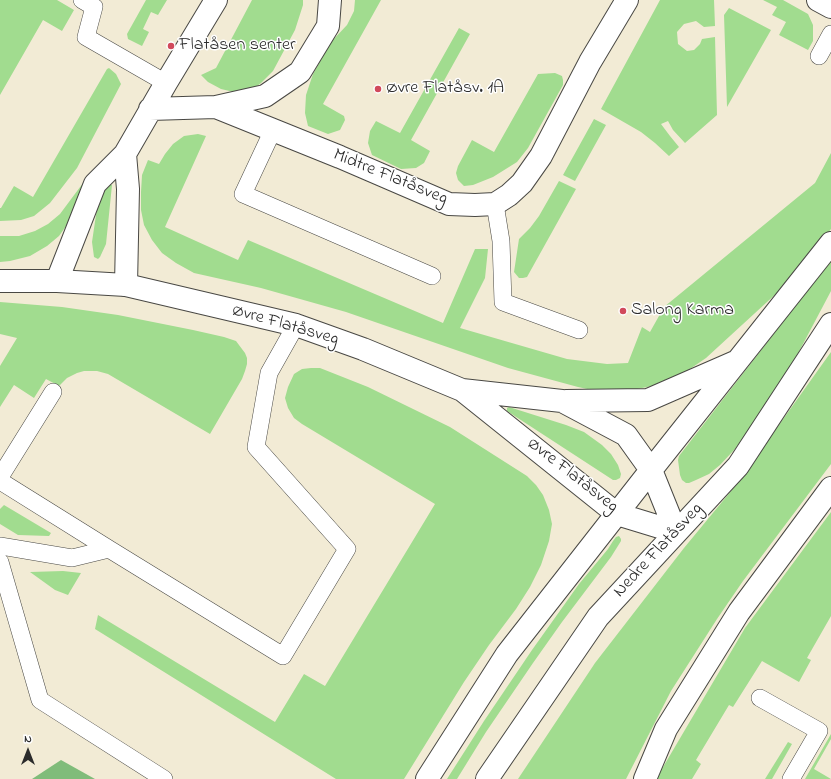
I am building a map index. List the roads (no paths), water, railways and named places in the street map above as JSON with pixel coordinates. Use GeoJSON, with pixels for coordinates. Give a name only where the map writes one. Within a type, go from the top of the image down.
{"type":"FeatureCollection","features":[{"type":"Feature","properties":{"kind":"street"},"geometry":{"type":"LineString","coordinates":[[57,281],[96,184],[125,154],[150,109],[216,0]]}},
{"type":"Feature","properties":{"kind":"street"},"geometry":{"type":"LineString","coordinates":[[150,109],[216,107],[265,96],[300,72],[328,26],[330,0]]}},
{"type":"Feature","properties":{"kind":"street"},"geometry":{"type":"LineString","coordinates":[[495,204],[509,195],[522,183],[541,156],[590,62],[627,0]]}},
{"type":"Feature","properties":{"kind":"street"},"geometry":{"type":"LineString","coordinates":[[818,0],[831,7]]}},
{"type":"Feature","properties":{"kind":"street","name":"Midtre Flatåsveg"},"geometry":{"type":"LineString","coordinates":[[216,107],[340,157],[449,204],[495,204]]}},
{"type":"Feature","properties":{"kind":"street"},"geometry":{"type":"LineString","coordinates":[[125,154],[128,189],[126,285]]}},
{"type":"Feature","properties":{"kind":"street"},"geometry":{"type":"LineString","coordinates":[[427,779],[507,654],[831,243]]}},
{"type":"Feature","properties":{"kind":"street","name":"Øvre Flatåsveg"},"geometry":{"type":"LineString","coordinates":[[0,281],[57,281],[126,285],[296,325],[363,349],[462,390],[617,514],[676,532]]}},
{"type":"Feature","properties":{"kind":"street","name":"Nedre Flatåsveg"},"geometry":{"type":"LineString","coordinates":[[487,779],[598,617],[738,466],[831,324]]}},
{"type":"Feature","properties":{"kind":"street"},"geometry":{"type":"LineString","coordinates":[[562,401],[648,400],[738,360]]}},
{"type":"Feature","properties":{"kind":"street","name":"Øvre Flatåsveg"},"geometry":{"type":"LineString","coordinates":[[462,390],[562,401],[626,435],[651,470],[676,532]]}},
{"type":"Feature","properties":{"kind":"street"},"geometry":{"type":"LineString","coordinates":[[645,779],[666,729],[739,612],[831,488]]}},
{"type":"Feature","properties":{"kind":"lane"},"geometry":{"type":"LineString","coordinates":[[82,0],[94,7],[86,37],[166,83]]}},
{"type":"Feature","properties":{"kind":"lane"},"geometry":{"type":"LineString","coordinates":[[819,56],[831,34]]}},
{"type":"Feature","properties":{"kind":"lane"},"geometry":{"type":"LineString","coordinates":[[273,130],[242,194],[432,276]]}},
{"type":"Feature","properties":{"kind":"lane"},"geometry":{"type":"LineString","coordinates":[[495,204],[502,241],[503,302],[579,330]]}},
{"type":"Feature","properties":{"kind":"lane"},"geometry":{"type":"LineString","coordinates":[[0,481],[283,656],[347,549],[256,447],[269,373],[296,325]]}},
{"type":"Feature","properties":{"kind":"lane"},"geometry":{"type":"LineString","coordinates":[[0,478],[53,392]]}},
{"type":"Feature","properties":{"kind":"lane"},"geometry":{"type":"LineString","coordinates":[[0,546],[72,558],[109,549]]}},
{"type":"Feature","properties":{"kind":"lane"},"geometry":{"type":"LineString","coordinates":[[0,562],[40,700],[164,779]]}},
{"type":"Feature","properties":{"kind":"lane"},"geometry":{"type":"LineString","coordinates":[[760,698],[819,731],[791,779]]}},
{"type":"Feature","properties":{"kind":"place","name":"Flatåsen senter"},"geometry":{"type":"Point","coordinates":[171,46]}},
{"type":"Feature","properties":{"kind":"place","name":"Øvre Flatåsv. 1A"},"geometry":{"type":"Point","coordinates":[378,89]}},
{"type":"Feature","properties":{"kind":"place","name":"Salong Karma"},"geometry":{"type":"Point","coordinates":[623,311]}}]}
